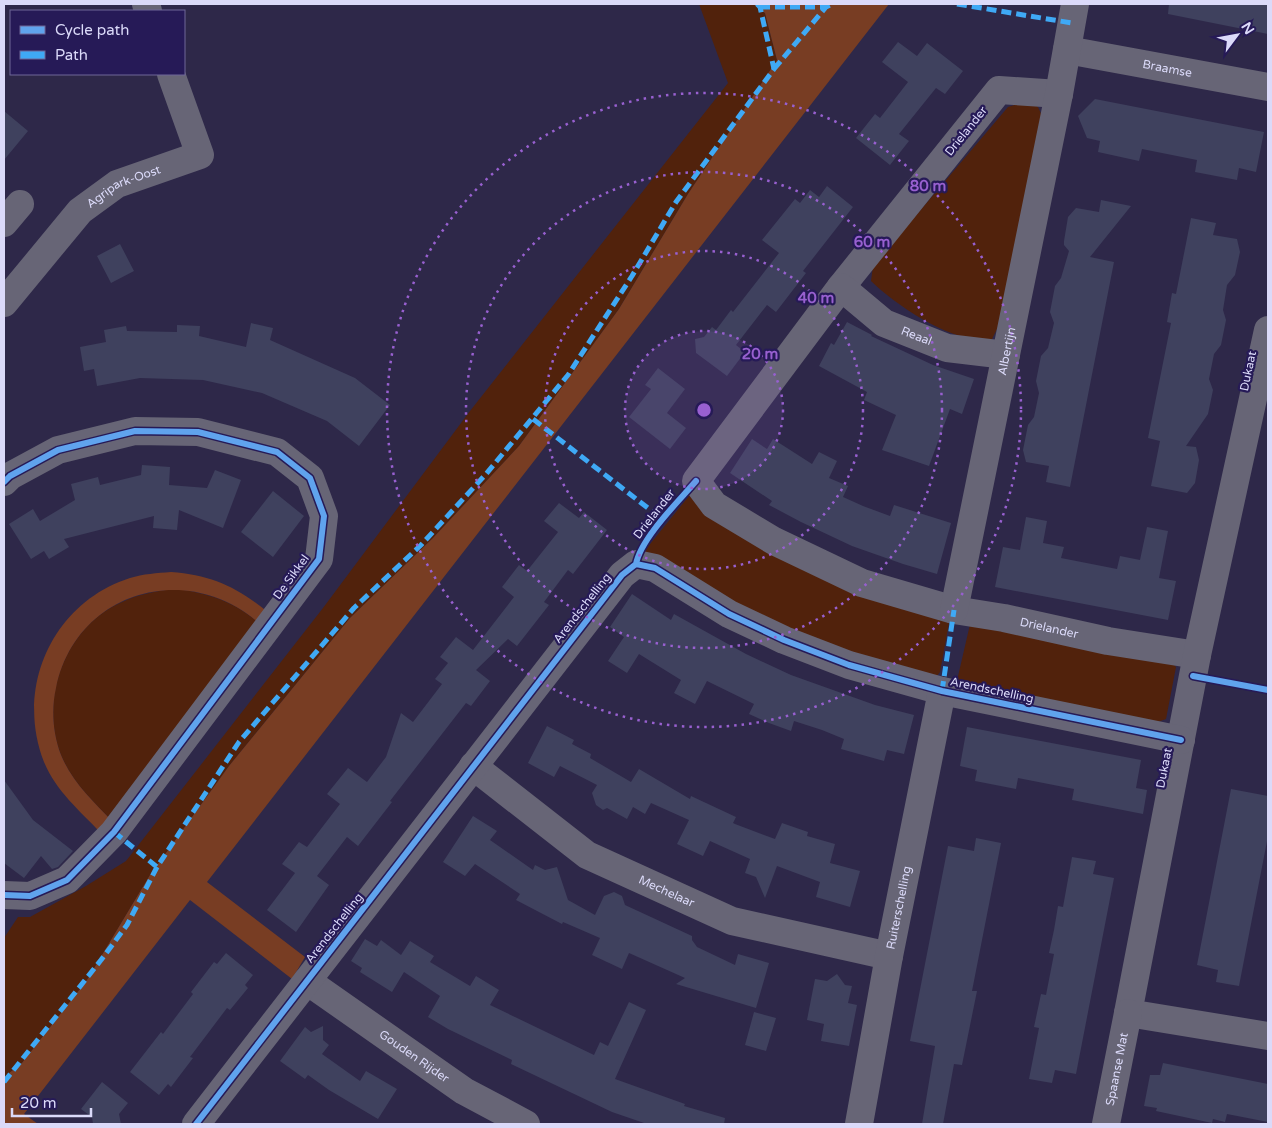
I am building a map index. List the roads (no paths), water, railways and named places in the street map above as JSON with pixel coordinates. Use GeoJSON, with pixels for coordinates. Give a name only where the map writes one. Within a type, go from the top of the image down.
{"type":"FeatureCollection","features":[{"type":"Feature","properties":{"kind":"street"},"geometry":{"type":"LineString","coordinates":[[1059,94],[1075,4]]}},
{"type":"Feature","properties":{"kind":"street","name":"Braamse"},"geometry":{"type":"LineString","coordinates":[[1066,50],[1268,87]]}},
{"type":"Feature","properties":{"kind":"street","name":"Agripark-Oost"},"geometry":{"type":"LineString","coordinates":[[4,303],[80,211],[117,184],[200,155],[171,75]]}},
{"type":"Feature","properties":{"kind":"street","name":"Drielander"},"geometry":{"type":"LineString","coordinates":[[1059,94],[999,90],[841,287],[696,481],[714,505],[774,542],[862,583],[954,610],[1004,618],[1108,641],[1197,655]]}},
{"type":"Feature","properties":{"kind":"street","name":"Albertijn"},"geometry":{"type":"LineString","coordinates":[[954,610],[1059,94]]}},
{"type":"Feature","properties":{"kind":"street","name":"Reaal"},"geometry":{"type":"LineString","coordinates":[[841,287],[884,323],[947,348],[1006,355]]}},
{"type":"Feature","properties":{"kind":"street","name":"Dukaat"},"geometry":{"type":"LineString","coordinates":[[1128,1013],[1197,655],[1258,424],[1268,330]]}},
{"type":"Feature","properties":{"kind":"street","name":"De Sikkel"},"geometry":{"type":"LineString","coordinates":[[4,482],[10,476],[58,450],[135,431],[198,432],[277,452],[310,478],[324,516],[319,560],[114,832],[67,880],[30,896],[4,895]]}},
{"type":"Feature","properties":{"kind":"street","name":"Arendschelling"},"geometry":{"type":"LineString","coordinates":[[196,1124],[622,575],[636,564],[655,568],[729,614],[784,640],[849,665],[942,691],[1181,740]]}},
{"type":"Feature","properties":{"kind":"street","name":"Ruiterschelling"},"geometry":{"type":"LineString","coordinates":[[859,1124],[889,956],[942,691]]}},
{"type":"Feature","properties":{"kind":"street","name":"Mechelaar"},"geometry":{"type":"LineString","coordinates":[[473,766],[587,856],[732,921],[889,956]]}},
{"type":"Feature","properties":{"kind":"street","name":"Gouden Rijder"},"geometry":{"type":"LineString","coordinates":[[307,981],[464,1091],[526,1124]]}},
{"type":"Feature","properties":{"kind":"street"},"geometry":{"type":"LineString","coordinates":[[1128,1013],[1268,1036]]}},
{"type":"Feature","properties":{"kind":"street","name":"Spaanse Mat"},"geometry":{"type":"LineString","coordinates":[[1106,1124],[1128,1013]]}}]}
